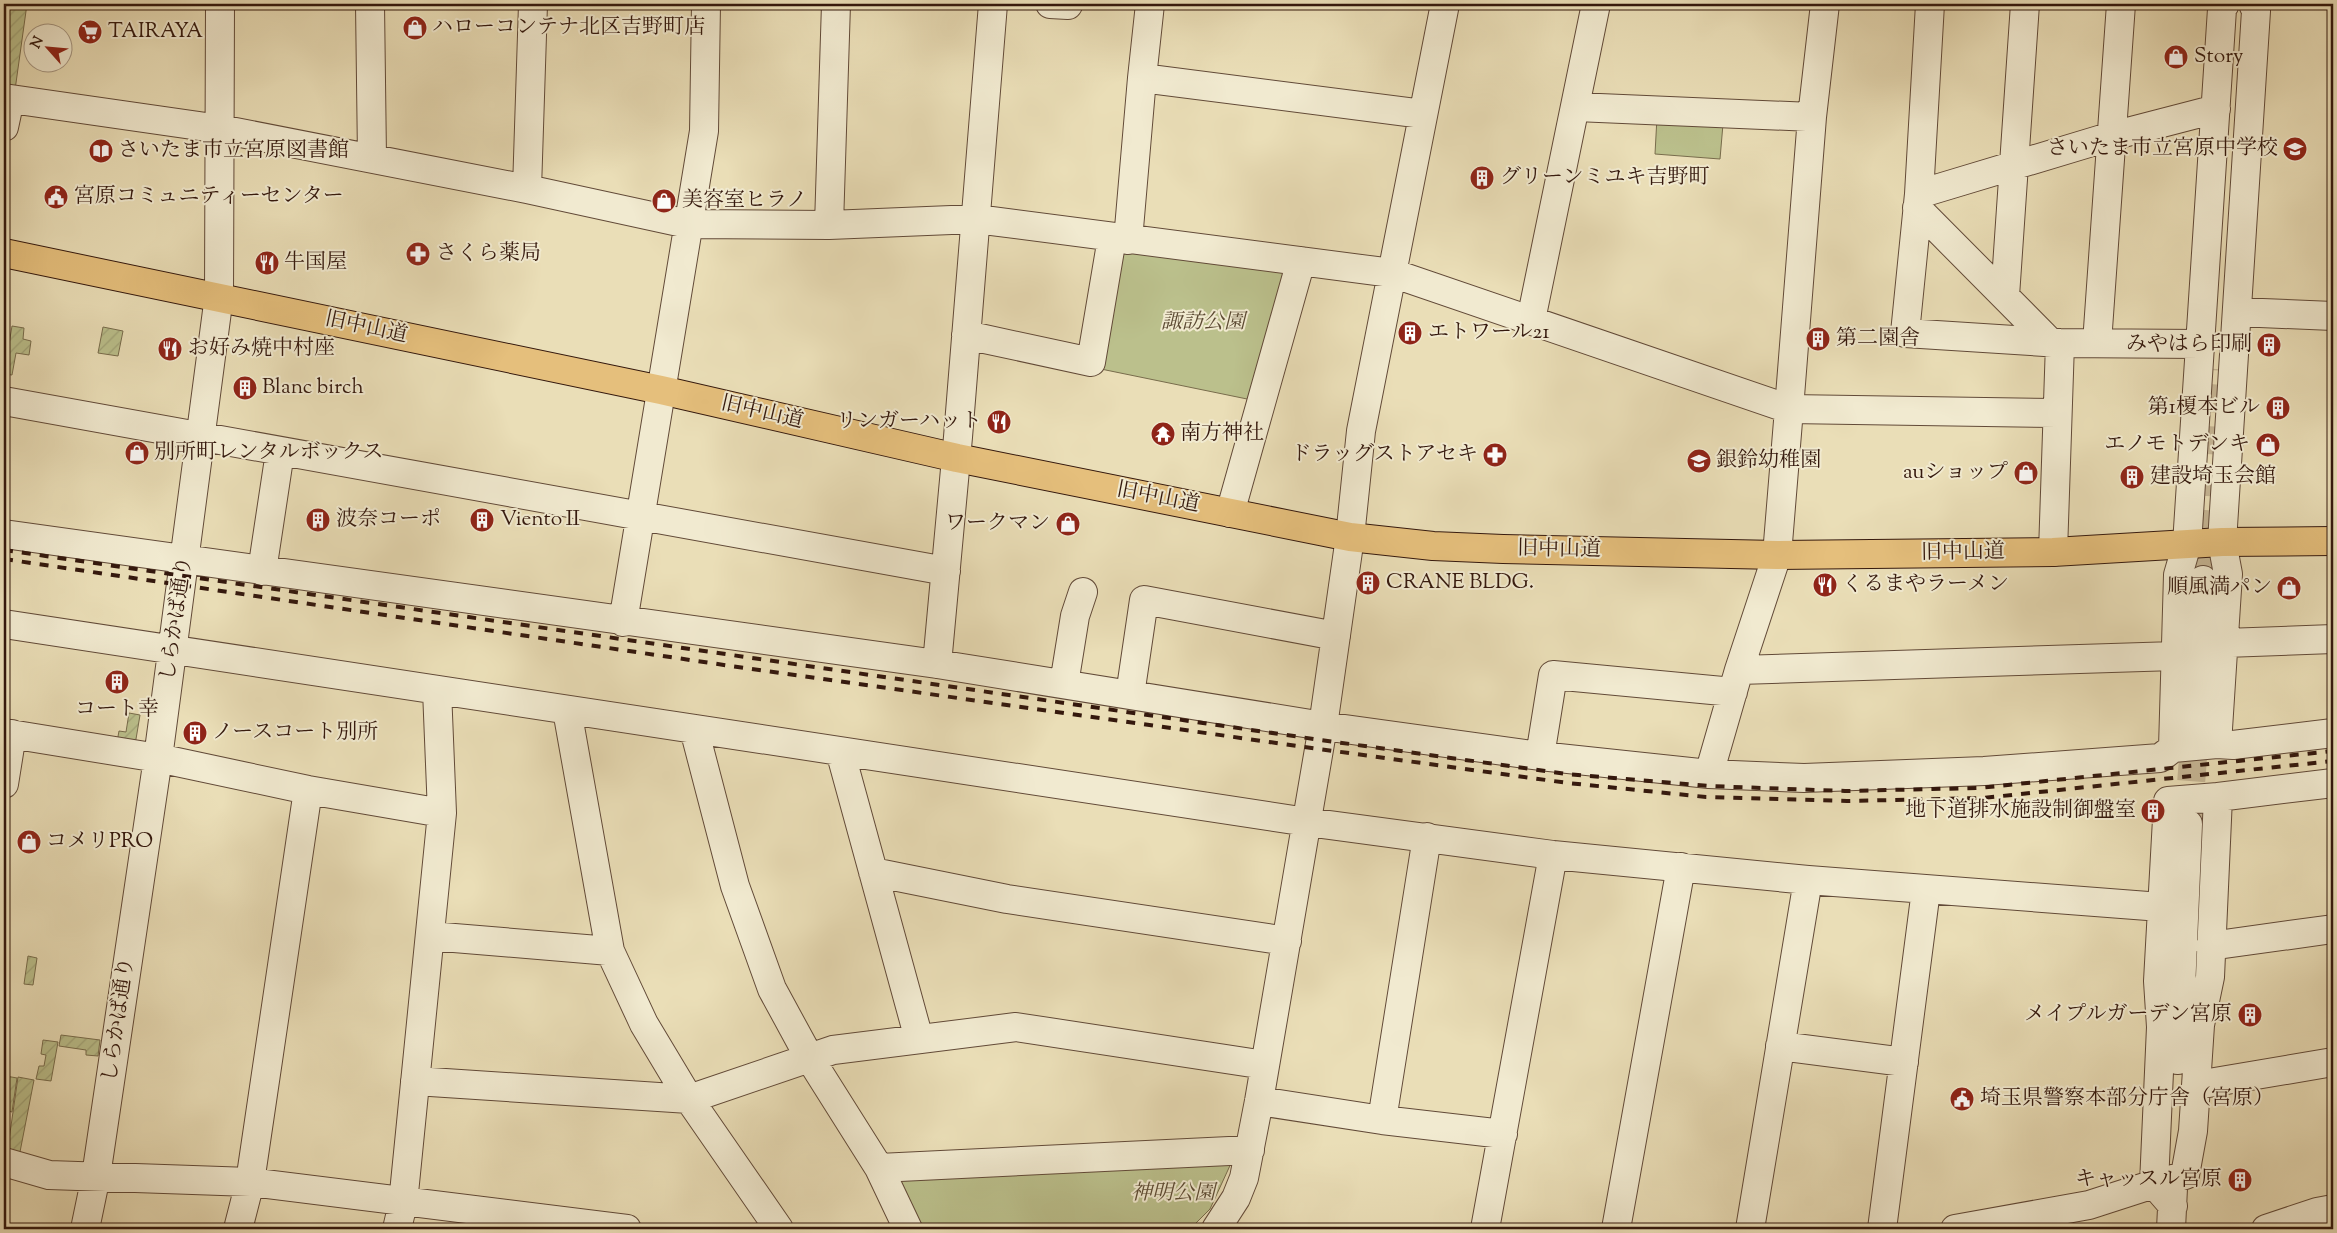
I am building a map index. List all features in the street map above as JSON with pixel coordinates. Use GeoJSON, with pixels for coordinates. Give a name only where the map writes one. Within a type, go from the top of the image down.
{"type":"FeatureCollection","features":[{"type":"Feature","properties":{"kind":"main road","name":"旧中山道"},"geometry":{"type":"LineString","coordinates":[[4,253],[218,296],[661,390],[957,458],[1350,537],[1433,546],[1503,549],[1777,555],[2053,552],[2222,542],[2333,541]]}},
{"type":"Feature","properties":{"kind":"street","name":"しらかば通り"},"geometry":{"type":"LineString","coordinates":[[85,1229],[96,1176],[158,758],[218,296],[220,4]]}},
{"type":"Feature","properties":{"kind":"street"},"geometry":{"type":"LineString","coordinates":[[370,4],[372,158]]}},
{"type":"Feature","properties":{"kind":"street"},"geometry":{"type":"LineString","coordinates":[[527,189],[533,4]]}},
{"type":"Feature","properties":{"kind":"street"},"geometry":{"type":"LineString","coordinates":[[623,622],[704,131],[706,4]]}},
{"type":"Feature","properties":{"kind":"street"},"geometry":{"type":"LineString","coordinates":[[829,225],[836,4]]}},
{"type":"Feature","properties":{"kind":"street"},"geometry":{"type":"LineString","coordinates":[[937,664],[957,458],[993,4]]}},
{"type":"Feature","properties":{"kind":"street"},"geometry":{"type":"LineString","coordinates":[[966,335],[1091,362],[1120,239],[1150,4]]}},
{"type":"Feature","properties":{"kind":"street"},"geometry":{"type":"LineString","coordinates":[[1216,1229],[1236,1198],[1244,1178],[1250,1150],[1323,726],[1350,537],[1361,431],[1445,4]]}},
{"type":"Feature","properties":{"kind":"street"},"geometry":{"type":"LineString","coordinates":[[1531,320],[1596,4]]}},
{"type":"Feature","properties":{"kind":"street"},"geometry":{"type":"LineString","coordinates":[[1709,774],[1736,681],[1777,555],[1812,117],[1825,4]]}},
{"type":"Feature","properties":{"kind":"street"},"geometry":{"type":"LineString","coordinates":[[1930,4],[1918,201],[1905,333],[2055,343],[2200,344]]}},
{"type":"Feature","properties":{"kind":"street"},"geometry":{"type":"LineString","coordinates":[[2006,296],[2024,4]]}},
{"type":"Feature","properties":{"kind":"street"},"geometry":{"type":"LineString","coordinates":[[2098,343],[2121,4]]}},
{"type":"Feature","properties":{"kind":"street"},"geometry":{"type":"LineString","coordinates":[[2173,748],[2178,575],[2187,544],[2222,9],[2225,4]]}},
{"type":"Feature","properties":{"kind":"street"},"geometry":{"type":"LineString","coordinates":[[2216,369],[2240,4]]}},
{"type":"Feature","properties":{"kind":"street"},"geometry":{"type":"LineString","coordinates":[[2206,738],[2225,643],[2228,574],[2222,542],[2256,11],[2253,4]]}},
{"type":"Feature","properties":{"kind":"street"},"geometry":{"type":"LineString","coordinates":[[1142,78],[1423,114]]}},
{"type":"Feature","properties":{"kind":"street"},"geometry":{"type":"LineString","coordinates":[[4,127],[7,98],[220,129],[527,189],[688,224],[829,225],[976,219],[1392,273],[1789,409],[2057,413]]}},
{"type":"Feature","properties":{"kind":"street"},"geometry":{"type":"LineString","coordinates":[[1576,108],[1812,117]]}},
{"type":"Feature","properties":{"kind":"street"},"geometry":{"type":"LineString","coordinates":[[1918,201],[2014,166],[2112,136],[2216,109]]}},
{"type":"Feature","properties":{"kind":"street"},"geometry":{"type":"LineString","coordinates":[[1918,201],[2006,296],[2055,343],[2057,413],[2053,552]]}},
{"type":"Feature","properties":{"kind":"street"},"geometry":{"type":"LineString","coordinates":[[1230,513],[1301,261]]}},
{"type":"Feature","properties":{"kind":"street"},"geometry":{"type":"LineString","coordinates":[[2237,312],[2333,316]]}},
{"type":"Feature","properties":{"kind":"street"},"geometry":{"type":"LineString","coordinates":[[4,401],[946,571]]}},
{"type":"Feature","properties":{"kind":"street"},"geometry":{"type":"LineString","coordinates":[[2194,435],[2210,440],[2229,437]]}},
{"type":"Feature","properties":{"kind":"street"},"geometry":{"type":"LineString","coordinates":[[262,571],[280,452]]}},
{"type":"Feature","properties":{"kind":"street"},"geometry":{"type":"LineString","coordinates":[[4,534],[623,622],[937,664],[1323,726],[1540,756],[1709,774],[1804,778],[1984,771],[2160,758],[2173,748],[2206,738],[2233,745],[2333,733]]}},
{"type":"Feature","properties":{"kind":"street"},"geometry":{"type":"LineString","coordinates":[[2203,580],[2206,738]]}},
{"type":"Feature","properties":{"kind":"street"},"geometry":{"type":"LineString","coordinates":[[1064,684],[1075,616],[1083,592]]}},
{"type":"Feature","properties":{"kind":"street"},"geometry":{"type":"LineString","coordinates":[[1130,695],[1144,600],[1336,636]]}},
{"type":"Feature","properties":{"kind":"street"},"geometry":{"type":"LineString","coordinates":[[4,624],[1307,822],[1553,854],[1681,868],[1926,890],[2161,907]]}},
{"type":"Feature","properties":{"kind":"street"},"geometry":{"type":"LineString","coordinates":[[2225,643],[2333,639]]}},
{"type":"Feature","properties":{"kind":"street"},"geometry":{"type":"LineString","coordinates":[[1540,756],[1553,675],[1736,681],[2175,656]]}},
{"type":"Feature","properties":{"kind":"street"},"geometry":{"type":"LineString","coordinates":[[397,1229],[403,1203],[442,813],[437,690]]}},
{"type":"Feature","properties":{"kind":"street"},"geometry":{"type":"LineString","coordinates":[[567,710],[610,951],[644,1024],[689,1099],[779,1229]]}},
{"type":"Feature","properties":{"kind":"street"},"geometry":{"type":"LineString","coordinates":[[694,729],[735,886],[772,989],[809,1058],[879,1168],[908,1229]]}},
{"type":"Feature","properties":{"kind":"street"},"geometry":{"type":"LineString","coordinates":[[4,784],[8,734],[158,758],[308,790],[442,813]]}},
{"type":"Feature","properties":{"kind":"street"},"geometry":{"type":"LineString","coordinates":[[840,751],[918,1039]]}},
{"type":"Feature","properties":{"kind":"street"},"geometry":{"type":"LineString","coordinates":[[2172,1218],[2164,1181],[2161,1027],[2158,981],[2168,801],[2333,783]]}},
{"type":"Feature","properties":{"kind":"street"},"geometry":{"type":"LineString","coordinates":[[238,1229],[250,1182],[308,790]]}},
{"type":"Feature","properties":{"kind":"street"},"geometry":{"type":"LineString","coordinates":[[1956,1229],[2089,1205],[2186,1175],[2193,1131],[2200,1025],[2210,977],[2218,797]]}},
{"type":"Feature","properties":{"kind":"street"},"geometry":{"type":"LineString","coordinates":[[2164,1181],[2188,824]]}},
{"type":"Feature","properties":{"kind":"street"},"geometry":{"type":"LineString","coordinates":[[1382,1120],[1427,837]]}},
{"type":"Feature","properties":{"kind":"street"},"geometry":{"type":"LineString","coordinates":[[1485,1229],[1553,854]]}},
{"type":"Feature","properties":{"kind":"street"},"geometry":{"type":"LineString","coordinates":[[1616,1229],[1681,868]]}},
{"type":"Feature","properties":{"kind":"street"},"geometry":{"type":"LineString","coordinates":[[873,872],[1007,899],[1287,941]]}},
{"type":"Feature","properties":{"kind":"street"},"geometry":{"type":"LineString","coordinates":[[1750,1229],[1808,880]]}},
{"type":"Feature","properties":{"kind":"street"},"geometry":{"type":"LineString","coordinates":[[1882,1229],[1926,890]]}},
{"type":"Feature","properties":{"kind":"street"},"geometry":{"type":"LineString","coordinates":[[2210,946],[2333,929]]}},
{"type":"Feature","properties":{"kind":"street"},"geometry":{"type":"LineString","coordinates":[[430,936],[610,951]]}},
{"type":"Feature","properties":{"kind":"street"},"geometry":{"type":"LineString","coordinates":[[415,1081],[689,1099],[833,1050],[1016,1027],[1265,1065]]}},
{"type":"Feature","properties":{"kind":"street"},"geometry":{"type":"LineString","coordinates":[[1780,1046],[1904,1062]]}},
{"type":"Feature","properties":{"kind":"street"},"geometry":{"type":"LineString","coordinates":[[2197,1085],[2333,1062]]}},
{"type":"Feature","properties":{"kind":"street"},"geometry":{"type":"LineString","coordinates":[[1259,1101],[1382,1120],[1503,1134]]}},
{"type":"Feature","properties":{"kind":"street"},"geometry":{"type":"LineString","coordinates":[[879,1168],[1250,1150]]}},
{"type":"Feature","properties":{"kind":"street"},"geometry":{"type":"LineString","coordinates":[[4,1162],[49,1175],[250,1182],[558,1225],[627,1229]]}},
{"type":"Feature","properties":{"kind":"street"},"geometry":{"type":"LineString","coordinates":[[2266,1229],[2317,1212],[2333,1209]]}},
{"type":"Feature","properties":{"kind":"green space"},"geometry":{"type":"Polygon","coordinates":[[[4,4],[27,4],[24,22],[22,22],[22,40],[15,90],[4,89],[4,4]]]}},
{"type":"Feature","properties":{"kind":"green space"},"geometry":{"type":"Polygon","coordinates":[[[1657,117],[1723,124],[1720,159],[1655,154],[1657,117]]]}},
{"type":"Feature","properties":{"kind":"green space","name":"諏訪公園"},"geometry":{"type":"Polygon","coordinates":[[[1120,249],[1290,268],[1252,400],[1096,368],[1120,249]]]}},
{"type":"Feature","properties":{"kind":"green space"},"geometry":{"type":"Polygon","coordinates":[[[12,326],[24,328],[23,339],[31,341],[29,355],[16,353],[12,375],[4,374],[4,344],[9,344],[12,326]]]}},
{"type":"Feature","properties":{"kind":"green space"},"geometry":{"type":"Polygon","coordinates":[[[103,327],[123,331],[118,356],[98,353],[103,327]]]}},
{"type":"Feature","properties":{"kind":"green space"},"geometry":{"type":"Polygon","coordinates":[[[129,713],[140,715],[135,745],[117,742],[119,731],[126,732],[129,713]]]}},
{"type":"Feature","properties":{"kind":"green space"},"geometry":{"type":"Polygon","coordinates":[[[28,956],[37,958],[33,985],[24,984],[28,956]]]}},
{"type":"Feature","properties":{"kind":"green space"},"geometry":{"type":"Polygon","coordinates":[[[61,1035],[100,1040],[98,1056],[86,1055],[86,1050],[59,1046],[61,1035]]]}},
{"type":"Feature","properties":{"kind":"green space"},"geometry":{"type":"Polygon","coordinates":[[[43,1040],[58,1042],[51,1081],[36,1079],[39,1066],[44,1066],[46,1055],[41,1054],[43,1040]]]}},
{"type":"Feature","properties":{"kind":"green space"},"geometry":{"type":"Polygon","coordinates":[[[6,1076],[17,1078],[12,1112],[4,1110],[6,1076]]]}},
{"type":"Feature","properties":{"kind":"green space"},"geometry":{"type":"Polygon","coordinates":[[[18,1077],[34,1080],[19,1157],[7,1154],[18,1077]]]}},
{"type":"Feature","properties":{"kind":"green space","name":"神明公園"},"geometry":{"type":"Polygon","coordinates":[[[1233,1159],[1210,1209],[1190,1229],[920,1229],[895,1179],[1233,1159]]]}},
{"type":"Feature","properties":{"kind":"tunnel"},"geometry":{"type":"LineString","coordinates":[[2203,580],[2216,369]]}},
{"type":"Feature","properties":{"kind":"tunnel"},"geometry":{"type":"LineString","coordinates":[[2188,823],[2195,732]]}},
{"type":"Feature","properties":{"kind":"railway"},"geometry":{"type":"LineString","coordinates":[[4,550],[1567,774],[1709,786],[1845,791],[1979,788],[2333,751]]}},
{"type":"Feature","properties":{"kind":"railway"},"geometry":{"type":"LineString","coordinates":[[4,559],[731,666],[1319,749],[1568,783],[1706,797],[1847,801],[1983,798],[2333,761]]}},
{"type":"Feature","properties":{"kind":"place","name":"ハローコンテナ北区吉野町店"},"geometry":{"type":"Point","coordinates":[415,28]}},
{"type":"Feature","properties":{"kind":"place","name":"TAIRAYA"},"geometry":{"type":"Point","coordinates":[90,32]}},
{"type":"Feature","properties":{"kind":"place","name":"Story"},"geometry":{"type":"Point","coordinates":[2176,57]}},
{"type":"Feature","properties":{"kind":"place","name":"さいたま市立宮原中学校"},"geometry":{"type":"Point","coordinates":[2295,149]}},
{"type":"Feature","properties":{"kind":"place","name":"さいたま市立宮原図書館"},"geometry":{"type":"Point","coordinates":[101,151]}},
{"type":"Feature","properties":{"kind":"place","name":"グリーンミユキ吉野町"},"geometry":{"type":"Point","coordinates":[1482,178]}},
{"type":"Feature","properties":{"kind":"place","name":"宮原コミュニティーセンター"},"geometry":{"type":"Point","coordinates":[56,197]}},
{"type":"Feature","properties":{"kind":"place","name":"美容室ヒラノ"},"geometry":{"type":"Point","coordinates":[664,201]}},
{"type":"Feature","properties":{"kind":"place","name":"さくら薬局"},"geometry":{"type":"Point","coordinates":[418,254]}},
{"type":"Feature","properties":{"kind":"place","name":"牛国屋"},"geometry":{"type":"Point","coordinates":[267,263]}},
{"type":"Feature","properties":{"kind":"place","name":"エトワール21"},"geometry":{"type":"Point","coordinates":[1410,333]}},
{"type":"Feature","properties":{"kind":"place","name":"第二園舎"},"geometry":{"type":"Point","coordinates":[1818,339]}},
{"type":"Feature","properties":{"kind":"place","name":"みやはら印刷"},"geometry":{"type":"Point","coordinates":[2269,345]}},
{"type":"Feature","properties":{"kind":"place","name":"お好み焼中村座"},"geometry":{"type":"Point","coordinates":[170,349]}},
{"type":"Feature","properties":{"kind":"place","name":"Blanc birch"},"geometry":{"type":"Point","coordinates":[245,388]}},
{"type":"Feature","properties":{"kind":"place","name":"第1榎本ビル"},"geometry":{"type":"Point","coordinates":[2278,408]}},
{"type":"Feature","properties":{"kind":"place","name":"リンガーハット"},"geometry":{"type":"Point","coordinates":[999,422]}},
{"type":"Feature","properties":{"kind":"place","name":"南方神社"},"geometry":{"type":"Point","coordinates":[1163,434]}},
{"type":"Feature","properties":{"kind":"place","name":"エノモトデンキ"},"geometry":{"type":"Point","coordinates":[2268,445]}},
{"type":"Feature","properties":{"kind":"place","name":"別所町レンタルボックス"},"geometry":{"type":"Point","coordinates":[137,453]}},
{"type":"Feature","properties":{"kind":"place","name":"ドラッグストアセキ"},"geometry":{"type":"Point","coordinates":[1495,455]}},
{"type":"Feature","properties":{"kind":"place","name":"銀鈴幼稚園"},"geometry":{"type":"Point","coordinates":[1699,461]}},
{"type":"Feature","properties":{"kind":"place","name":"auショップ"},"geometry":{"type":"Point","coordinates":[2026,473]}},
{"type":"Feature","properties":{"kind":"place","name":"建設埼玉会館"},"geometry":{"type":"Point","coordinates":[2132,477]}},
{"type":"Feature","properties":{"kind":"place","name":"波奈コーポ"},"geometry":{"type":"Point","coordinates":[318,520]}},
{"type":"Feature","properties":{"kind":"place","name":"VientoⅡ"},"geometry":{"type":"Point","coordinates":[482,520]}},
{"type":"Feature","properties":{"kind":"place","name":"ワークマン"},"geometry":{"type":"Point","coordinates":[1068,524]}},
{"type":"Feature","properties":{"kind":"place","name":"CRANE BLDG."},"geometry":{"type":"Point","coordinates":[1368,583]}},
{"type":"Feature","properties":{"kind":"place","name":"くるまやラーメン"},"geometry":{"type":"Point","coordinates":[1825,585]}},
{"type":"Feature","properties":{"kind":"place","name":"順風満パン"},"geometry":{"type":"Point","coordinates":[2289,588]}},
{"type":"Feature","properties":{"kind":"place","name":"コート幸"},"geometry":{"type":"Point","coordinates":[117,682]}},
{"type":"Feature","properties":{"kind":"place","name":"ノースコート別所"},"geometry":{"type":"Point","coordinates":[195,733]}},
{"type":"Feature","properties":{"kind":"place","name":"地下道排水施設制御盤室"},"geometry":{"type":"Point","coordinates":[2153,811]}},
{"type":"Feature","properties":{"kind":"place","name":"コメリPRO"},"geometry":{"type":"Point","coordinates":[29,842]}},
{"type":"Feature","properties":{"kind":"place","name":"メイプルガーデン宮原"},"geometry":{"type":"Point","coordinates":[2250,1015]}},
{"type":"Feature","properties":{"kind":"place","name":"埼玉県警察本部分庁舎（宮原）"},"geometry":{"type":"Point","coordinates":[1962,1099]}},
{"type":"Feature","properties":{"kind":"place","name":"キャッスル宮原"},"geometry":{"type":"Point","coordinates":[2240,1180]}}]}
